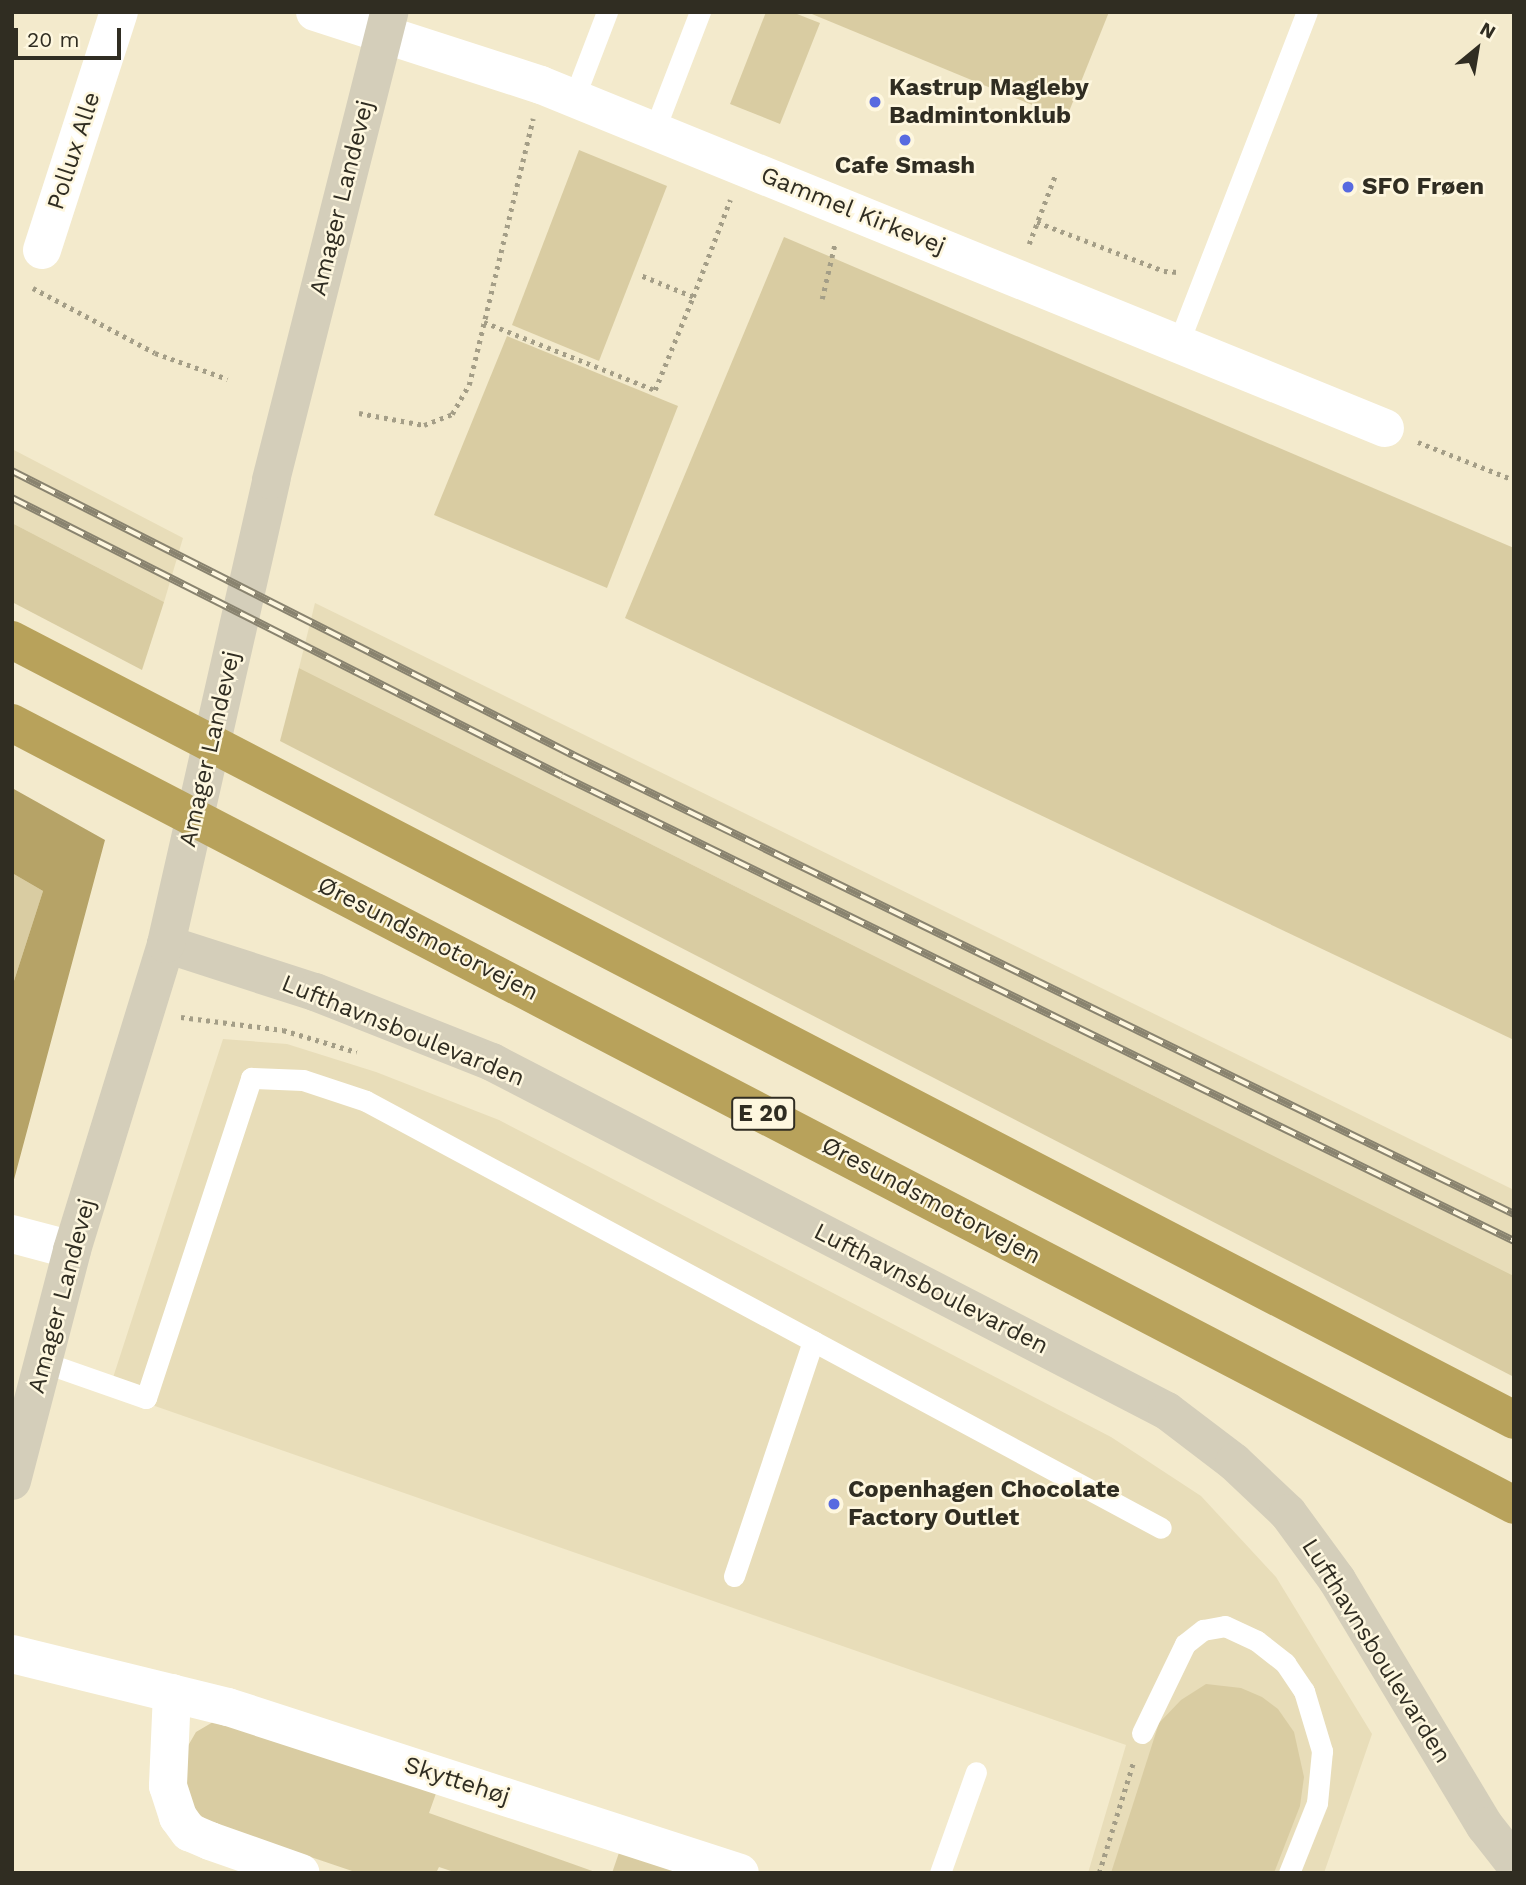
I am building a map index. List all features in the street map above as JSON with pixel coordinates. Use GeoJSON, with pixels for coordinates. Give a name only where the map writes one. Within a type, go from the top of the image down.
{"type":"FeatureCollection","features":[{"type":"Feature","properties":{"kind":"highway"},"geometry":{"type":"LineString","coordinates":[[12,640],[1514,1420]]}},
{"type":"Feature","properties":{"kind":"highway","name":"Øresundsmotorvejen"},"geometry":{"type":"LineString","coordinates":[[12,723],[1514,1505]]}},
{"type":"Feature","properties":{"kind":"street","name":"Pollux Alle"},"geometry":{"type":"LineString","coordinates":[[42,250],[119,12]]}},
{"type":"Feature","properties":{"kind":"street","name":"Gammel Kirkevej"},"geometry":{"type":"LineString","coordinates":[[315,12],[386,24],[558,91],[1385,428]]}},
{"type":"Feature","properties":{"kind":"street","name":"Amager Landevej"},"geometry":{"type":"LineString","coordinates":[[12,1482],[72,1250],[166,944],[271,480],[386,24]]}},
{"type":"Feature","properties":{"kind":"street","name":"Lufthavnsboulevarden"},"geometry":{"type":"LineString","coordinates":[[166,944],[315,992],[492,1062],[1167,1411],[1234,1462],[1288,1513],[1337,1580],[1485,1826],[1514,1863]]}},
{"type":"Feature","properties":{"kind":"street"},"geometry":{"type":"LineString","coordinates":[[12,1234],[72,1250]]}},
{"type":"Feature","properties":{"kind":"street","name":"Skyttehøj"},"geometry":{"type":"LineString","coordinates":[[12,1654],[172,1693],[328,1738],[740,1873]]}},
{"type":"Feature","properties":{"kind":"street"},"geometry":{"type":"LineString","coordinates":[[172,1693],[168,1786],[178,1817],[189,1832],[300,1873]]}},
{"type":"Feature","properties":{"kind":"lane"},"geometry":{"type":"LineString","coordinates":[[558,91],[607,12]]}},
{"type":"Feature","properties":{"kind":"lane"},"geometry":{"type":"LineString","coordinates":[[654,131],[700,12]]}},
{"type":"Feature","properties":{"kind":"lane"},"geometry":{"type":"LineString","coordinates":[[1178,344],[1307,12]]}},
{"type":"Feature","properties":{"kind":"lane"},"geometry":{"type":"LineString","coordinates":[[43,1362],[146,1398],[251,1078],[303,1080],[366,1101],[1161,1528]]}},
{"type":"Feature","properties":{"kind":"lane"},"geometry":{"type":"LineString","coordinates":[[734,1576],[813,1341]]}},
{"type":"Feature","properties":{"kind":"lane"},"geometry":{"type":"LineString","coordinates":[[1142,1732],[1185,1644],[1203,1630],[1225,1626],[1256,1641],[1285,1662],[1304,1691],[1322,1751],[1317,1803],[1289,1873]]}},
{"type":"Feature","properties":{"kind":"lane"},"geometry":{"type":"LineString","coordinates":[[940,1873],[976,1772]]}},
{"type":"Feature","properties":{"kind":"path"},"geometry":{"type":"LineString","coordinates":[[359,413],[424,425],[452,414],[469,386],[484,322],[558,91]]}},
{"type":"Feature","properties":{"kind":"path"},"geometry":{"type":"LineString","coordinates":[[484,322],[655,390],[743,167]]}},
{"type":"Feature","properties":{"kind":"path"},"geometry":{"type":"LineString","coordinates":[[1016,278],[1056,173]]}},
{"type":"Feature","properties":{"kind":"path"},"geometry":{"type":"LineString","coordinates":[[822,299],[829,256],[848,210]]}},
{"type":"Feature","properties":{"kind":"path"},"geometry":{"type":"LineString","coordinates":[[1037,222],[1164,271],[1205,274]]}},
{"type":"Feature","properties":{"kind":"path"},"geometry":{"type":"LineString","coordinates":[[639,275],[693,297]]}},
{"type":"Feature","properties":{"kind":"path"},"geometry":{"type":"LineString","coordinates":[[25,284],[155,353],[228,379]]}},
{"type":"Feature","properties":{"kind":"path"},"geometry":{"type":"LineString","coordinates":[[1385,428],[1514,480]]}},
{"type":"Feature","properties":{"kind":"path"},"geometry":{"type":"LineString","coordinates":[[1099,1873],[1142,1732]]}},
{"type":"Feature","properties":{"kind":"shaded area"},"geometry":{"type":"Polygon","coordinates":[[[766,12],[792,12],[820,23],[780,124],[730,104],[766,12]]]}},
{"type":"Feature","properties":{"kind":"shaded area"},"geometry":{"type":"Polygon","coordinates":[[[807,12],[1109,12],[1066,119],[807,12]]]}},
{"type":"Feature","properties":{"kind":"shaded area"},"geometry":{"type":"Polygon","coordinates":[[[579,150],[667,186],[599,361],[512,325],[579,150]]]}},
{"type":"Feature","properties":{"kind":"shaded area"},"geometry":{"type":"Polygon","coordinates":[[[784,237],[1514,548],[1514,1040],[625,618],[784,237]]]}},
{"type":"Feature","properties":{"kind":"shaded area"},"geometry":{"type":"Polygon","coordinates":[[[507,336],[678,406],[607,588],[434,515],[507,336]]]}},
{"type":"Feature","properties":{"kind":"shaded area"},"geometry":{"type":"Polygon","coordinates":[[[12,449],[183,538],[164,602],[12,523],[12,449]]]}},
{"type":"Feature","properties":{"kind":"shaded area"},"geometry":{"type":"Polygon","coordinates":[[[12,523],[164,602],[142,670],[12,602],[12,523]]]}},
{"type":"Feature","properties":{"kind":"shaded area"},"geometry":{"type":"Polygon","coordinates":[[[315,603],[1514,1190],[1514,1276],[299,668],[315,603]]]}},
{"type":"Feature","properties":{"kind":"shaded area"},"geometry":{"type":"Polygon","coordinates":[[[299,668],[1514,1276],[1514,1377],[280,741],[299,668]]]}},
{"type":"Feature","properties":{"kind":"shaded area"},"geometry":{"type":"Polygon","coordinates":[[[12,788],[105,840],[12,1187],[12,987],[43,891],[12,873],[12,788]]]}},
{"type":"Feature","properties":{"kind":"shaded area"},"geometry":{"type":"Polygon","coordinates":[[[12,873],[43,891],[12,987],[12,873]]]}},
{"type":"Feature","properties":{"kind":"shaded area"},"geometry":{"type":"Polygon","coordinates":[[[223,1039],[287,1044],[376,1072],[499,1120],[1111,1437],[1201,1496],[1276,1577],[1372,1734],[1324,1873],[1088,1873],[1126,1745],[109,1390],[223,1039]]]}},
{"type":"Feature","properties":{"kind":"shaded area"},"geometry":{"type":"Polygon","coordinates":[[[1206,1684],[1241,1688],[1262,1697],[1278,1709],[1294,1732],[1304,1777],[1300,1806],[1274,1873],[1111,1873],[1159,1723],[1181,1700],[1206,1684]]]}},
{"type":"Feature","properties":{"kind":"shaded area"},"geometry":{"type":"Polygon","coordinates":[[[213,1722],[439,1785],[429,1813],[598,1873],[457,1873],[439,1867],[436,1873],[358,1873],[211,1823],[193,1810],[183,1796],[185,1751],[196,1732],[213,1722]]]}},
{"type":"Feature","properties":{"kind":"shaded area"},"geometry":{"type":"Polygon","coordinates":[[[622,1844],[710,1873],[612,1873],[622,1844]]]}},
{"type":"Feature","properties":{"kind":"railway"},"geometry":{"type":"LineString","coordinates":[[12,471],[573,755],[1514,1214]]}},
{"type":"Feature","properties":{"kind":"railway"},"geometry":{"type":"LineString","coordinates":[[12,498],[562,776],[1514,1241]]}},
{"type":"Feature","properties":{"kind":"place","name":"Kastrup Magleby Badmintonklub"},"geometry":{"type":"Point","coordinates":[875,102]}},
{"type":"Feature","properties":{"kind":"place","name":"Cafe Smash"},"geometry":{"type":"Point","coordinates":[905,140]}},
{"type":"Feature","properties":{"kind":"place","name":"SFO Frøen"},"geometry":{"type":"Point","coordinates":[1348,187]}},
{"type":"Feature","properties":{"kind":"place","name":"Copenhagen Chocolate Factory Outlet"},"geometry":{"type":"Point","coordinates":[834,1504]}}]}
